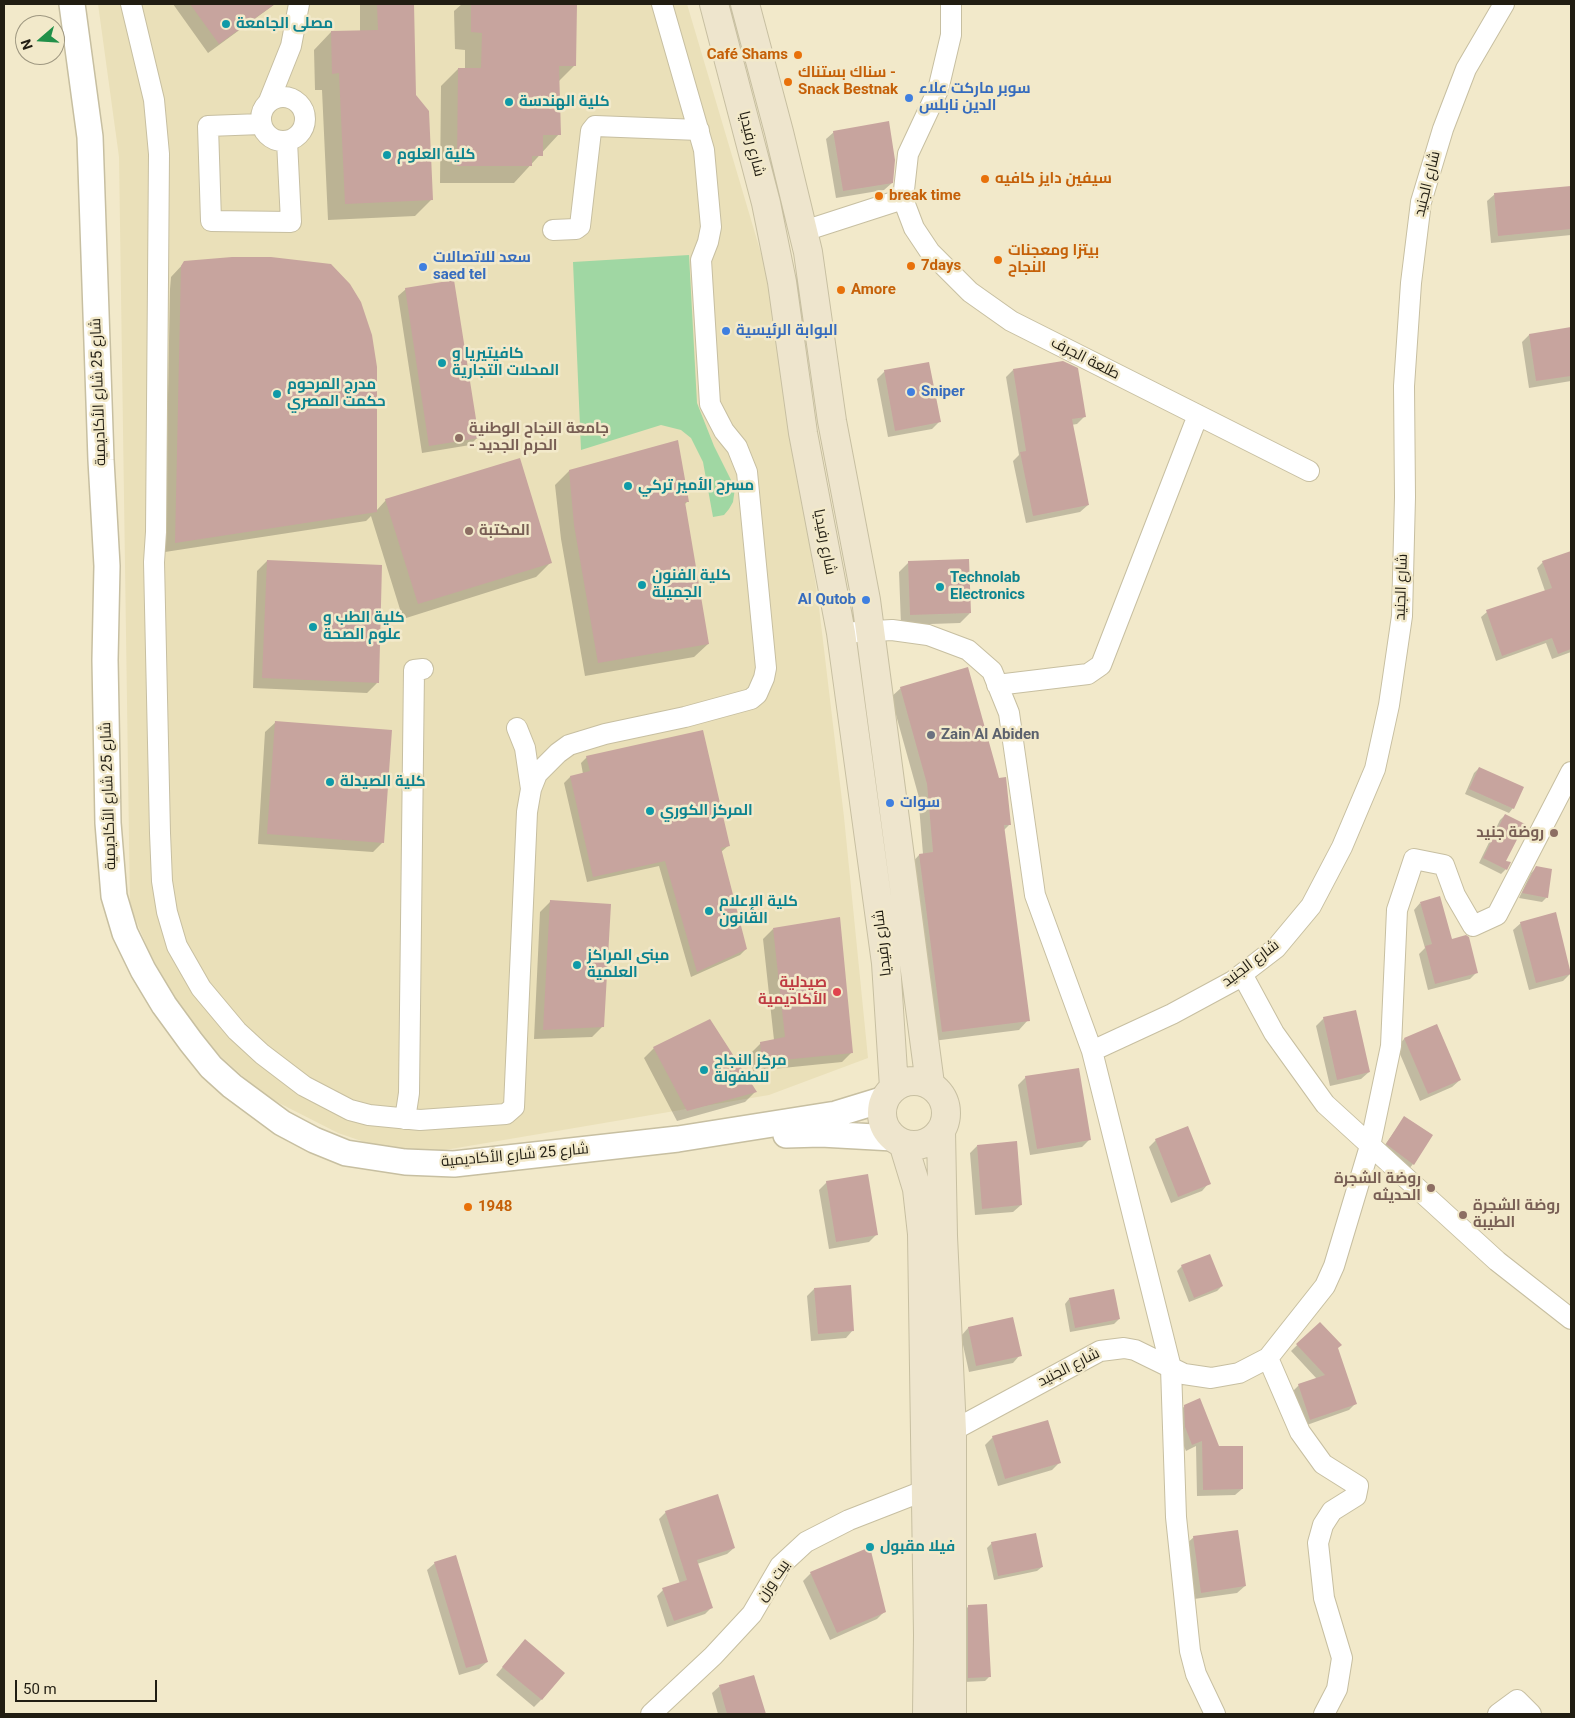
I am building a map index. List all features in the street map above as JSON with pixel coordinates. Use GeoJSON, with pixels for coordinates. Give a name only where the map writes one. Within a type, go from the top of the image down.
{"type":"FeatureCollection","features":[{"type":"Feature","properties":{"kind":"main road","name":"شارع رفيديا"},"geometry":{"type":"LineString","coordinates":[[714,4],[766,203],[782,282],[803,433],[841,633],[886,963],[889,1093]]}},
{"type":"Feature","properties":{"kind":"main road","name":"شارع رفيديا"},"geometry":{"type":"LineString","coordinates":[[745,4],[804,232],[832,421],[870,630],[930,1084]]}},
{"type":"Feature","properties":{"kind":"main road"},"geometry":{"type":"LineString","coordinates":[[941,1131],[934,1139],[924,1144],[913,1145],[898,1140],[886,1129],[882,1119],[889,1093],[909,1080],[920,1080],[930,1084],[944,1100],[946,1110],[941,1131],[943,1236],[952,1431],[952,1714]]}},
{"type":"Feature","properties":{"kind":"main road"},"geometry":{"type":"LineString","coordinates":[[898,1140],[917,1188],[922,1234],[928,1634],[927,1714]]}},
{"type":"Feature","properties":{"kind":"street","name":"شارع 25 شارع الأكاديمية"},"geometry":{"type":"LineString","coordinates":[[72,4],[90,137],[101,460],[107,566],[105,660],[108,823],[114,896],[122,924],[143,970],[164,1005],[191,1042],[211,1067],[232,1086],[282,1123],[314,1140],[346,1153],[405,1162],[454,1164],[678,1139]]}},
{"type":"Feature","properties":{"kind":"street"},"geometry":{"type":"LineString","coordinates":[[131,4],[154,100],[159,154],[156,532],[154,562],[160,833],[162,882],[167,912],[177,946],[201,988],[237,1031],[262,1054],[304,1086],[342,1107],[369,1115],[420,1120],[506,1114],[514,1107],[525,842],[531,790],[537,774],[547,762],[569,745],[605,734],[745,702],[757,694],[764,678],[766,668],[747,472],[737,447],[724,431],[710,404],[701,260],[708,242],[710,204],[704,150],[662,4]]}},
{"type":"Feature","properties":{"kind":"street"},"geometry":{"type":"LineString","coordinates":[[269,102],[281,97],[294,100],[302,109],[305,121],[301,132],[287,141],[270,138],[261,124],[263,109],[269,102],[290,46],[299,4]]}},
{"type":"Feature","properties":{"kind":"street"},"geometry":{"type":"LineString","coordinates":[[804,232],[903,199],[908,154],[938,90],[951,35],[951,4]]}},
{"type":"Feature","properties":{"kind":"street","name":"شارع الجنيد"},"geometry":{"type":"LineString","coordinates":[[1092,1051],[1172,1014],[1242,974],[1276,948],[1311,906],[1342,847],[1375,769],[1389,705],[1402,616],[1405,497],[1404,386],[1411,283],[1421,202],[1443,129],[1466,69],[1504,4]]}},
{"type":"Feature","properties":{"kind":"street"},"geometry":{"type":"LineString","coordinates":[[290,46],[294,100]]}},
{"type":"Feature","properties":{"kind":"street"},"geometry":{"type":"LineString","coordinates":[[261,124],[208,126],[211,221],[291,222],[287,141]]}},
{"type":"Feature","properties":{"kind":"street"},"geometry":{"type":"LineString","coordinates":[[552,230],[576,229],[580,226],[591,131],[595,126],[699,130]]}},
{"type":"Feature","properties":{"kind":"street","name":"طلعة الجرف"},"geometry":{"type":"LineString","coordinates":[[903,199],[914,228],[930,252],[970,292],[1012,322],[1309,471]]}},
{"type":"Feature","properties":{"kind":"street"},"geometry":{"type":"LineString","coordinates":[[997,685],[1088,674],[1102,665],[1198,415]]}},
{"type":"Feature","properties":{"kind":"street"},"geometry":{"type":"LineString","coordinates":[[841,633],[892,630],[928,635],[968,650],[992,671],[1009,714],[1035,895],[1092,1051],[1171,1368],[1176,1517],[1190,1651],[1196,1674],[1216,1714]]}},
{"type":"Feature","properties":{"kind":"street"},"geometry":{"type":"LineString","coordinates":[[405,1119],[409,1084],[414,670],[423,669]]}},
{"type":"Feature","properties":{"kind":"street"},"geometry":{"type":"LineString","coordinates":[[517,728],[525,748],[531,790]]}},
{"type":"Feature","properties":{"kind":"street","name":"شارع الجنيد"},"geometry":{"type":"LineString","coordinates":[[952,1431],[1100,1351],[1124,1348],[1135,1350],[1171,1368],[1197,1377],[1225,1377],[1252,1368],[1268,1358],[1325,1286],[1334,1266],[1370,1146],[1391,1046],[1397,910],[1414,859],[1444,865],[1455,895],[1473,926],[1497,915],[1571,772]]}},
{"type":"Feature","properties":{"kind":"street"},"geometry":{"type":"LineString","coordinates":[[1242,974],[1274,1032],[1325,1104],[1498,1261],[1571,1319]]}},
{"type":"Feature","properties":{"kind":"street"},"geometry":{"type":"LineString","coordinates":[[678,1139],[836,1114],[889,1093]]}},
{"type":"Feature","properties":{"kind":"street"},"geometry":{"type":"LineString","coordinates":[[678,1139],[821,1134],[898,1140]]}},
{"type":"Feature","properties":{"kind":"street"},"geometry":{"type":"LineString","coordinates":[[1268,1358],[1300,1432],[1324,1464],[1358,1486],[1357,1494],[1337,1506],[1327,1518],[1318,1543],[1324,1598],[1342,1658],[1337,1689],[1324,1714]]}},
{"type":"Feature","properties":{"kind":"street","name":"بيت وزن"},"geometry":{"type":"LineString","coordinates":[[651,1714],[713,1656],[752,1614],[780,1566],[806,1542],[849,1520],[926,1490]]}},
{"type":"Feature","properties":{"kind":"street"},"geometry":{"type":"LineString","coordinates":[[1498,1714],[1517,1700],[1531,1714]]}},
{"type":"Feature","properties":{"kind":"shaded area","name":"جامعة النجاح الوطنية - الحرم الجديد"},"geometry":{"type":"Polygon","coordinates":[[[98,4],[687,4],[768,277],[818,599],[844,817],[868,1058],[769,1095],[439,1151],[401,1151],[379,1147],[338,1133],[279,1103],[258,1090],[209,1046],[186,1017],[150,954],[130,906],[119,157],[98,4]]]}},
{"type":"Feature","properties":{"kind":"green space"},"geometry":{"type":"Polygon","coordinates":[[[689,255],[697,403],[714,446],[735,488],[733,502],[729,509],[724,515],[713,517],[703,462],[691,438],[681,430],[661,425],[581,450],[573,262],[689,255]]]}},
{"type":"Feature","properties":{"kind":"building","name":"مصلى الجامعة"},"geometry":{"type":"Polygon","coordinates":[[[190,4],[275,4],[219,44],[190,4]]]}},
{"type":"Feature","properties":{"kind":"building"},"geometry":{"type":"Polygon","coordinates":[[[377,4],[414,4],[416,95],[429,111],[433,200],[345,204],[339,73],[332,74],[331,31],[378,30],[377,4]]]}},
{"type":"Feature","properties":{"kind":"building"},"geometry":{"type":"Polygon","coordinates":[[[471,4],[577,4],[576,66],[559,66],[561,135],[543,135],[543,156],[532,156],[532,166],[457,166],[458,68],[481,68],[482,33],[471,32],[471,4]]]}},
{"type":"Feature","properties":{"kind":"building"},"geometry":{"type":"Polygon","coordinates":[[[889,121],[895,160],[893,183],[843,191],[833,131],[889,121]]]}},
{"type":"Feature","properties":{"kind":"building"},"geometry":{"type":"Polygon","coordinates":[[[1571,186],[1571,229],[1498,236],[1494,193],[1571,186]]]}},
{"type":"Feature","properties":{"kind":"building","name":"مدرج المرحوم حكمت المصري"},"geometry":{"type":"Polygon","coordinates":[[[232,257],[271,257],[331,264],[350,284],[361,302],[372,335],[377,367],[377,512],[175,543],[181,266],[184,261],[232,257]]]}},
{"type":"Feature","properties":{"kind":"building","name":"كافيتيريا و المحلات التجارية"},"geometry":{"type":"Polygon","coordinates":[[[454,280],[479,438],[429,446],[405,288],[454,280]]]}},
{"type":"Feature","properties":{"kind":"building"},"geometry":{"type":"Polygon","coordinates":[[[1571,327],[1571,376],[1536,381],[1529,334],[1571,327]]]}},
{"type":"Feature","properties":{"kind":"building"},"geometry":{"type":"Polygon","coordinates":[[[1063,361],[1078,368],[1086,417],[1072,419],[1089,505],[1033,516],[1020,452],[1026,451],[1013,369],[1063,361]]]}},
{"type":"Feature","properties":{"kind":"building"},"geometry":{"type":"Polygon","coordinates":[[[929,362],[941,422],[895,431],[884,370],[929,362]]]}},
{"type":"Feature","properties":{"kind":"building","name":"كلية الفنون الجميلة"},"geometry":{"type":"Polygon","coordinates":[[[678,440],[689,502],[685,502],[709,644],[598,663],[574,525],[569,470],[678,440]]]}},
{"type":"Feature","properties":{"kind":"building","name":"المكتبة"},"geometry":{"type":"Polygon","coordinates":[[[520,458],[552,563],[418,604],[385,499],[520,458]]]}},
{"type":"Feature","properties":{"kind":"building"},"geometry":{"type":"Polygon","coordinates":[[[1571,551],[1571,649],[1558,654],[1552,638],[1502,656],[1486,610],[1552,588],[1542,561],[1571,551]]]}},
{"type":"Feature","properties":{"kind":"building","name":"Technolab Electronics"},"geometry":{"type":"Polygon","coordinates":[[[969,559],[971,613],[910,615],[908,561],[969,559]]]}},
{"type":"Feature","properties":{"kind":"building","name":"كلية الطب و علوم الصحة"},"geometry":{"type":"Polygon","coordinates":[[[267,560],[382,565],[379,683],[262,678],[267,560]]]}},
{"type":"Feature","properties":{"kind":"building"},"geometry":{"type":"Polygon","coordinates":[[[968,667],[999,778],[1006,777],[1011,825],[1004,825],[1030,1021],[942,1032],[919,854],[933,852],[927,784],[900,687],[968,667]]]}},
{"type":"Feature","properties":{"kind":"building","name":"كلية الصيدلة"},"geometry":{"type":"Polygon","coordinates":[[[275,721],[392,730],[384,843],[267,834],[275,721]]]}},
{"type":"Feature","properties":{"kind":"building","name":"المركز الكوري"},"geometry":{"type":"Polygon","coordinates":[[[703,730],[730,846],[721,848],[747,949],[697,972],[665,861],[593,877],[570,776],[590,771],[586,756],[703,730]]]}},
{"type":"Feature","properties":{"kind":"building"},"geometry":{"type":"Polygon","coordinates":[[[1479,767],[1524,787],[1514,809],[1469,789],[1479,767]]]}},
{"type":"Feature","properties":{"kind":"building"},"geometry":{"type":"Polygon","coordinates":[[[1505,814],[1525,824],[1506,861],[1511,862],[1507,870],[1483,858],[1505,814]]]}},
{"type":"Feature","properties":{"kind":"building"},"geometry":{"type":"Polygon","coordinates":[[[1536,866],[1552,869],[1548,898],[1522,893],[1536,866]]]}},
{"type":"Feature","properties":{"kind":"building"},"geometry":{"type":"Polygon","coordinates":[[[1440,896],[1452,939],[1466,935],[1469,937],[1478,973],[1435,984],[1425,946],[1432,944],[1420,902],[1440,896]]]}},
{"type":"Feature","properties":{"kind":"building","name":"مبنى المراكز العلمية"},"geometry":{"type":"Polygon","coordinates":[[[550,900],[611,904],[604,1027],[543,1030],[550,900]]]}},
{"type":"Feature","properties":{"kind":"building"},"geometry":{"type":"Polygon","coordinates":[[[1556,912],[1571,974],[1536,983],[1520,922],[1556,912]]]}},
{"type":"Feature","properties":{"kind":"building"},"geometry":{"type":"Polygon","coordinates":[[[840,917],[853,1053],[762,1062],[760,1042],[785,1037],[773,928],[840,917]]]}},
{"type":"Feature","properties":{"kind":"building"},"geometry":{"type":"Polygon","coordinates":[[[1356,1010],[1370,1072],[1337,1080],[1323,1017],[1356,1010]]]}},
{"type":"Feature","properties":{"kind":"building","name":"مركز النجاح للطفولة"},"geometry":{"type":"Polygon","coordinates":[[[710,1019],[757,1092],[687,1111],[653,1047],[710,1019]]]}},
{"type":"Feature","properties":{"kind":"building"},"geometry":{"type":"Polygon","coordinates":[[[1437,1024],[1461,1080],[1428,1094],[1404,1038],[1437,1024]]]}},
{"type":"Feature","properties":{"kind":"building"},"geometry":{"type":"Polygon","coordinates":[[[1079,1068],[1091,1140],[1037,1149],[1025,1076],[1079,1068]]]}},
{"type":"Feature","properties":{"kind":"building"},"geometry":{"type":"Polygon","coordinates":[[[1404,1116],[1433,1135],[1414,1165],[1386,1144],[1404,1116]]]}},
{"type":"Feature","properties":{"kind":"building"},"geometry":{"type":"Polygon","coordinates":[[[1188,1126],[1211,1184],[1178,1197],[1155,1139],[1188,1126]]]}},
{"type":"Feature","properties":{"kind":"building"},"geometry":{"type":"Polygon","coordinates":[[[1017,1141],[1022,1205],[982,1209],[977,1145],[1017,1141]]]}},
{"type":"Feature","properties":{"kind":"building"},"geometry":{"type":"Polygon","coordinates":[[[868,1174],[878,1235],[836,1242],[826,1181],[868,1174]]]}},
{"type":"Feature","properties":{"kind":"building"},"geometry":{"type":"Polygon","coordinates":[[[1210,1254],[1223,1286],[1194,1298],[1181,1265],[1210,1254]]]}},
{"type":"Feature","properties":{"kind":"building"},"geometry":{"type":"Polygon","coordinates":[[[851,1285],[854,1331],[818,1334],[814,1288],[851,1285]]]}},
{"type":"Feature","properties":{"kind":"building"},"geometry":{"type":"Polygon","coordinates":[[[1114,1289],[1120,1319],[1075,1328],[1069,1298],[1114,1289]]]}},
{"type":"Feature","properties":{"kind":"building"},"geometry":{"type":"Polygon","coordinates":[[[1013,1317],[1022,1356],[976,1366],[968,1327],[1013,1317]]]}},
{"type":"Feature","properties":{"kind":"building"},"geometry":{"type":"Polygon","coordinates":[[[1320,1322],[1342,1345],[1338,1348],[1357,1404],[1310,1420],[1298,1384],[1325,1375],[1296,1344],[1320,1322]]]}},
{"type":"Feature","properties":{"kind":"building"},"geometry":{"type":"Polygon","coordinates":[[[1200,1398],[1219,1446],[1243,1446],[1243,1489],[1203,1490],[1202,1441],[1192,1445],[1185,1427],[1184,1405],[1200,1398]]]}},
{"type":"Feature","properties":{"kind":"building"},"geometry":{"type":"Polygon","coordinates":[[[1048,1420],[1061,1463],[1005,1479],[992,1436],[1048,1420]]]}},
{"type":"Feature","properties":{"kind":"building"},"geometry":{"type":"Polygon","coordinates":[[[718,1494],[735,1548],[697,1560],[713,1608],[674,1621],[662,1588],[687,1580],[665,1511],[718,1494]]]}},
{"type":"Feature","properties":{"kind":"building"},"geometry":{"type":"Polygon","coordinates":[[[1238,1530],[1246,1586],[1201,1593],[1193,1536],[1238,1530]]]}},
{"type":"Feature","properties":{"kind":"building"},"geometry":{"type":"Polygon","coordinates":[[[1036,1533],[1043,1567],[998,1576],[991,1542],[1036,1533]]]}},
{"type":"Feature","properties":{"kind":"building"},"geometry":{"type":"Polygon","coordinates":[[[870,1547],[886,1612],[837,1633],[810,1572],[870,1547]]]}},
{"type":"Feature","properties":{"kind":"building"},"geometry":{"type":"Polygon","coordinates":[[[456,1555],[488,1662],[466,1668],[434,1562],[456,1555]]]}},
{"type":"Feature","properties":{"kind":"building"},"geometry":{"type":"Polygon","coordinates":[[[987,1604],[991,1677],[968,1678],[968,1605],[987,1604]]]}},
{"type":"Feature","properties":{"kind":"building"},"geometry":{"type":"Polygon","coordinates":[[[525,1639],[565,1673],[542,1700],[502,1667],[525,1639]]]}},
{"type":"Feature","properties":{"kind":"building"},"geometry":{"type":"Polygon","coordinates":[[[754,1675],[766,1714],[727,1714],[719,1685],[754,1675]]]}},
{"type":"Feature","properties":{"kind":"place","name":"مصلى الجامعة"},"geometry":{"type":"Point","coordinates":[226,24]}},
{"type":"Feature","properties":{"kind":"place","name":"Café Shams"},"geometry":{"type":"Point","coordinates":[798,55]}},
{"type":"Feature","properties":{"kind":"place","name":"سناك بستناك - Snack Bestnak"},"geometry":{"type":"Point","coordinates":[788,82]}},
{"type":"Feature","properties":{"kind":"place","name":"سوبر ماركت علاء الدين نابلس"},"geometry":{"type":"Point","coordinates":[909,98]}},
{"type":"Feature","properties":{"kind":"place","name":"كلية الهندسة"},"geometry":{"type":"Point","coordinates":[509,102]}},
{"type":"Feature","properties":{"kind":"place","name":"كلية العلوم"},"geometry":{"type":"Point","coordinates":[387,155]}},
{"type":"Feature","properties":{"kind":"place","name":"سيفين دايز كافيه"},"geometry":{"type":"Point","coordinates":[985,179]}},
{"type":"Feature","properties":{"kind":"place","name":"break time"},"geometry":{"type":"Point","coordinates":[879,196]}},
{"type":"Feature","properties":{"kind":"place","name":"بيتزا ومعجنات النجاح"},"geometry":{"type":"Point","coordinates":[998,260]}},
{"type":"Feature","properties":{"kind":"place","name":"7days"},"geometry":{"type":"Point","coordinates":[911,266]}},
{"type":"Feature","properties":{"kind":"place","name":"سعد للاتصالات saed tel"},"geometry":{"type":"Point","coordinates":[423,267]}},
{"type":"Feature","properties":{"kind":"place","name":"Amore"},"geometry":{"type":"Point","coordinates":[841,290]}},
{"type":"Feature","properties":{"kind":"place","name":"البوابة الرئيسية"},"geometry":{"type":"Point","coordinates":[726,331]}},
{"type":"Feature","properties":{"kind":"place","name":"كافيتيريا و المحلات التجارية"},"geometry":{"type":"Point","coordinates":[442,363]}},
{"type":"Feature","properties":{"kind":"place","name":"Sniper"},"geometry":{"type":"Point","coordinates":[911,392]}},
{"type":"Feature","properties":{"kind":"place","name":"مدرج المرحوم حكمت المصري"},"geometry":{"type":"Point","coordinates":[277,394]}},
{"type":"Feature","properties":{"kind":"place","name":"جامعة النجاح الوطنية - الحرم الجديد"},"geometry":{"type":"Point","coordinates":[459,438]}},
{"type":"Feature","properties":{"kind":"place","name":"مسرح الأمير تركي"},"geometry":{"type":"Point","coordinates":[628,486]}},
{"type":"Feature","properties":{"kind":"place","name":"المكتبة"},"geometry":{"type":"Point","coordinates":[469,531]}},
{"type":"Feature","properties":{"kind":"place","name":"كلية الفنون الجميلة"},"geometry":{"type":"Point","coordinates":[642,585]}},
{"type":"Feature","properties":{"kind":"place","name":"Technolab Electronics"},"geometry":{"type":"Point","coordinates":[940,587]}},
{"type":"Feature","properties":{"kind":"place","name":"Al Qutob"},"geometry":{"type":"Point","coordinates":[866,600]}},
{"type":"Feature","properties":{"kind":"place","name":"كلية الطب و علوم الصحة"},"geometry":{"type":"Point","coordinates":[313,627]}},
{"type":"Feature","properties":{"kind":"place","name":"Zain Al Abiden"},"geometry":{"type":"Point","coordinates":[931,735]}},
{"type":"Feature","properties":{"kind":"place","name":"كلية الصيدلة"},"geometry":{"type":"Point","coordinates":[330,782]}},
{"type":"Feature","properties":{"kind":"place","name":"سوات"},"geometry":{"type":"Point","coordinates":[890,803]}},
{"type":"Feature","properties":{"kind":"place","name":"المركز الكوري"},"geometry":{"type":"Point","coordinates":[650,811]}},
{"type":"Feature","properties":{"kind":"place","name":"روضة جنيد"},"geometry":{"type":"Point","coordinates":[1554,833]}},
{"type":"Feature","properties":{"kind":"place","name":"كلية الإعلام القانون"},"geometry":{"type":"Point","coordinates":[709,911]}},
{"type":"Feature","properties":{"kind":"place","name":"مبنى المراكز العلمية"},"geometry":{"type":"Point","coordinates":[577,965]}},
{"type":"Feature","properties":{"kind":"place","name":"صيدلية الأكاديمية"},"geometry":{"type":"Point","coordinates":[837,992]}},
{"type":"Feature","properties":{"kind":"place","name":"مركز النجاح للطفولة"},"geometry":{"type":"Point","coordinates":[704,1070]}},
{"type":"Feature","properties":{"kind":"place","name":"روضة الشجرة الحديثه"},"geometry":{"type":"Point","coordinates":[1431,1188]}},
{"type":"Feature","properties":{"kind":"place","name":"1948"},"geometry":{"type":"Point","coordinates":[468,1207]}},
{"type":"Feature","properties":{"kind":"place","name":"روضة الشجرة الطيبة"},"geometry":{"type":"Point","coordinates":[1463,1215]}},
{"type":"Feature","properties":{"kind":"place","name":"فيلا مقبول"},"geometry":{"type":"Point","coordinates":[870,1547]}}]}
